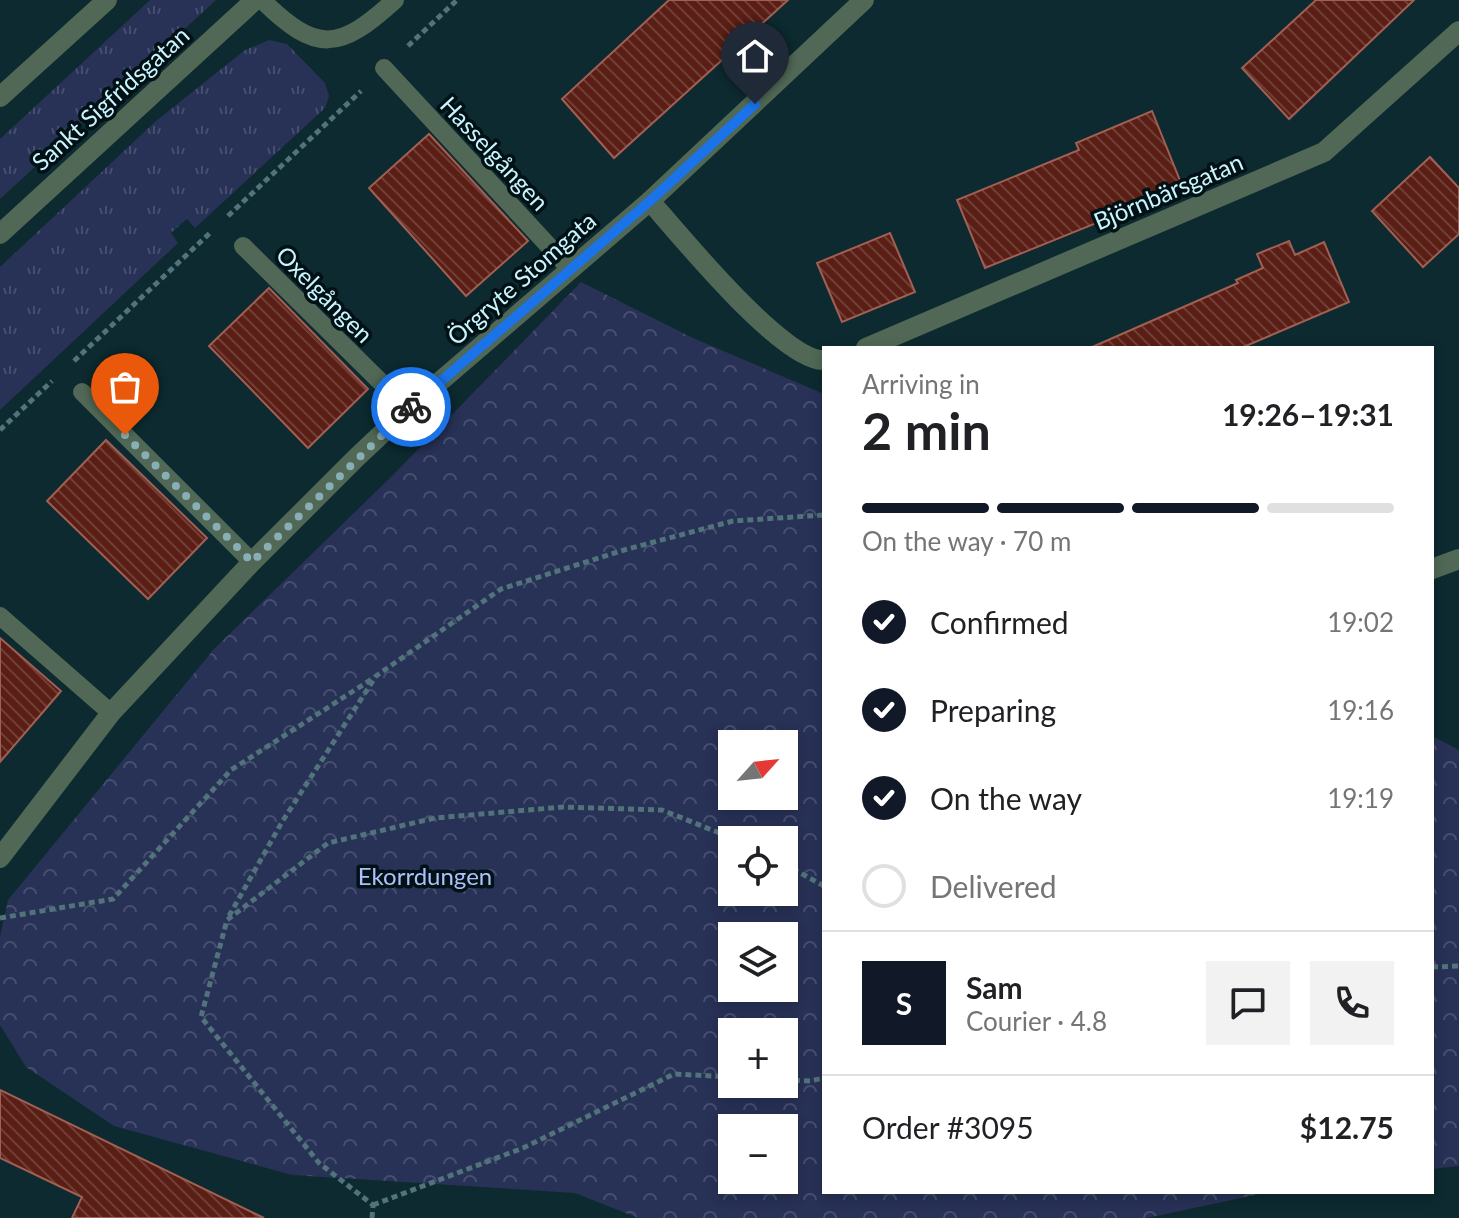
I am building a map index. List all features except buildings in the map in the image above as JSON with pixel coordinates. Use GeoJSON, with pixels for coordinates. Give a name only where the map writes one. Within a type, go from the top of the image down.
{"type":"FeatureCollection","features":[{"type":"Feature","properties":{"kind":"street"},"geometry":{"type":"LineString","coordinates":[[0,97],[107,0]]}},
{"type":"Feature","properties":{"kind":"street","name":"Sankt Sigfridsgatan"},"geometry":{"type":"LineString","coordinates":[[0,234],[255,0]]}},
{"type":"Feature","properties":{"kind":"street","name":"Örgryte Stomgata"},"geometry":{"type":"LineString","coordinates":[[0,858],[111,713],[252,562],[408,409],[650,201],[864,0]]}},
{"type":"Feature","properties":{"kind":"street","name":"Björnbärsgatan"},"geometry":{"type":"LineString","coordinates":[[871,346],[1324,152],[1459,31]]}},
{"type":"Feature","properties":{"kind":"street"},"geometry":{"type":"LineString","coordinates":[[650,201],[724,285],[781,338],[815,360],[822,360]]}},
{"type":"Feature","properties":{"kind":"street"},"geometry":{"type":"LineString","coordinates":[[1434,568],[1459,559]]}},
{"type":"Feature","properties":{"kind":"lane"},"geometry":{"type":"LineString","coordinates":[[262,0],[283,20],[307,36],[327,41],[347,37],[395,0]]}},
{"type":"Feature","properties":{"kind":"lane","name":"Hasselgången"},"geometry":{"type":"LineString","coordinates":[[384,68],[571,270]]}},
{"type":"Feature","properties":{"kind":"lane","name":"Oxelgången"},"geometry":{"type":"LineString","coordinates":[[243,246],[408,409]]}},
{"type":"Feature","properties":{"kind":"lane"},"geometry":{"type":"LineString","coordinates":[[82,392],[252,562]]}},
{"type":"Feature","properties":{"kind":"lane"},"geometry":{"type":"LineString","coordinates":[[0,616],[111,713]]}},
{"type":"Feature","properties":{"kind":"path"},"geometry":{"type":"LineString","coordinates":[[0,918],[113,899],[231,770],[376,676],[501,589],[624,550],[733,521],[822,515]]}},
{"type":"Feature","properties":{"kind":"path"},"geometry":{"type":"LineString","coordinates":[[373,1205],[319,1163],[201,1017],[227,920],[282,822],[376,676]]}},
{"type":"Feature","properties":{"kind":"path"},"geometry":{"type":"LineString","coordinates":[[227,920],[328,843],[435,818],[563,807],[662,810],[718,832]]}},
{"type":"Feature","properties":{"kind":"path"},"geometry":{"type":"LineString","coordinates":[[798,872],[822,885]]}},
{"type":"Feature","properties":{"kind":"path"},"geometry":{"type":"LineString","coordinates":[[1434,967],[1459,966]]}},
{"type":"Feature","properties":{"kind":"path"},"geometry":{"type":"LineString","coordinates":[[373,1205],[523,1148],[674,1074],[718,1076]]}},
{"type":"Feature","properties":{"kind":"path"},"geometry":{"type":"LineString","coordinates":[[798,1081],[822,1078]]}},
{"type":"Feature","properties":{"kind":"path"},"geometry":{"type":"LineString","coordinates":[[372,1218],[373,1205]]}},
{"type":"Feature","properties":{"kind":"green space"},"geometry":{"type":"Polygon","coordinates":[[[150,0],[216,0],[0,199],[0,139],[150,0]]]}},
{"type":"Feature","properties":{"kind":"green space"},"geometry":{"type":"Polygon","coordinates":[[[269,40],[287,44],[325,83],[329,96],[325,108],[195,228],[187,219],[171,233],[178,243],[0,410],[0,267],[156,121],[245,50],[269,40]]]}},
{"type":"Feature","properties":{"kind":"green space","name":"Ekorrdungen"},"geometry":{"type":"Polygon","coordinates":[[[581,282],[693,338],[822,393],[822,1194],[1260,1194],[1147,1218],[638,1218],[575,1193],[292,1175],[114,1126],[26,1067],[0,1025],[0,937],[8,900],[214,649],[393,475],[581,282]]]}},
{"type":"Feature","properties":{"kind":"green space"},"geometry":{"type":"Polygon","coordinates":[[[1434,737],[1459,750],[1459,1166],[1434,1169],[1434,737]]]}},
{"type":"Feature","properties":{"kind":"way so far"},"geometry":{"type":"LineString","coordinates":[[125,435],[252,562],[411,407]]}},
{"type":"Feature","properties":{"kind":"route"},"geometry":{"type":"LineString","coordinates":[[411,407],[650,201],[755,104]]}}]}
